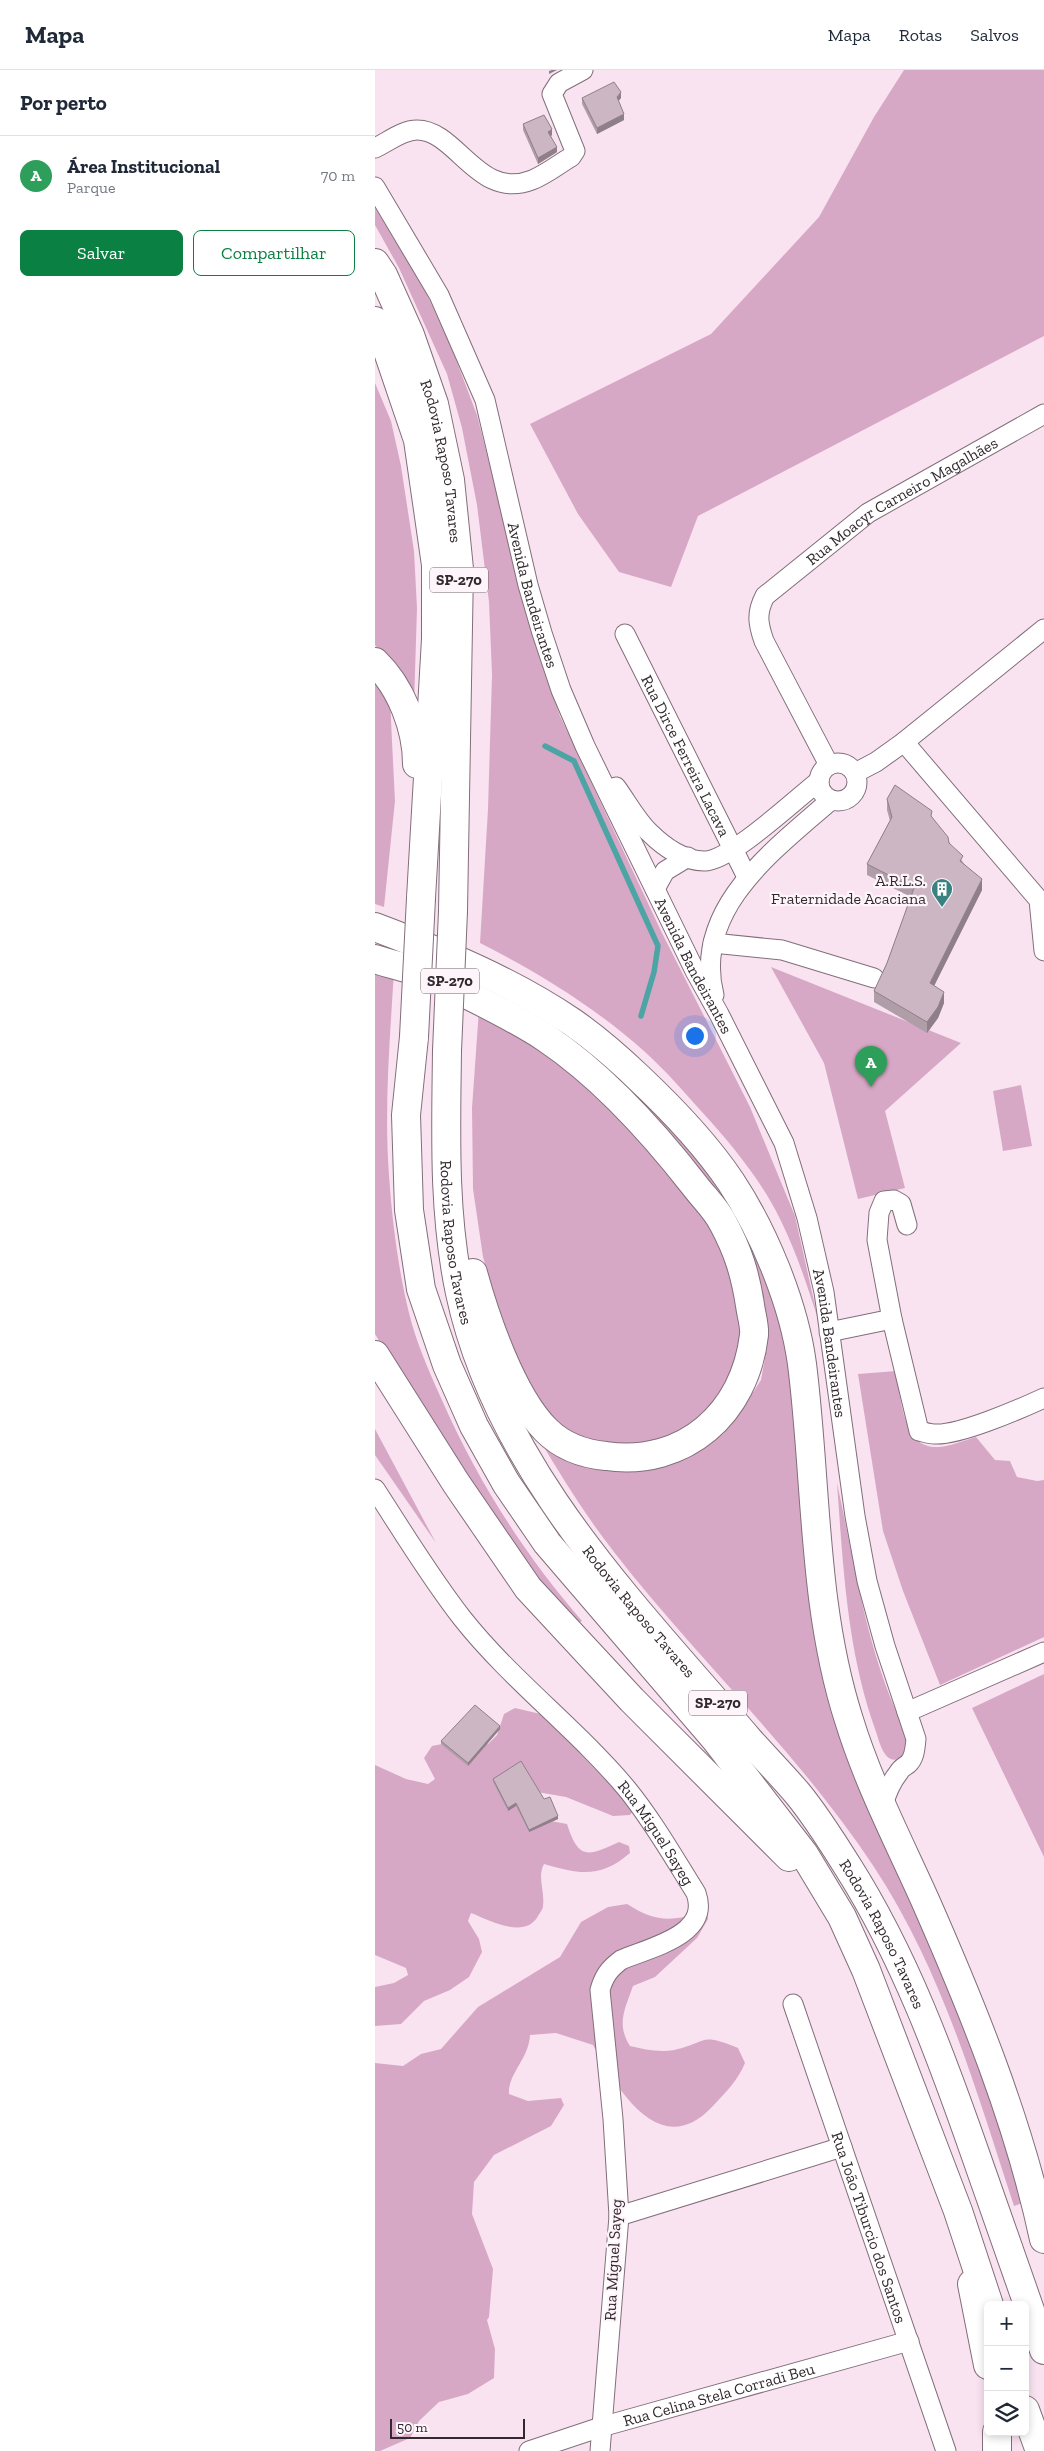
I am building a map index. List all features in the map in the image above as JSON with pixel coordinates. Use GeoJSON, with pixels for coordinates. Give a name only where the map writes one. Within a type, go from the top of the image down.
{"type":"FeatureCollection","features":[{"type":"Feature","properties":{"kind":"highway","name":"Rodovia Raposo Tavares"},"geometry":{"type":"LineString","coordinates":[[378,266],[410,335],[434,404],[450,480],[459,569],[453,911],[447,1051],[446,1178],[453,1250],[460,1294],[473,1340],[497,1399],[526,1456],[564,1517],[607,1572],[753,1744],[800,1796],[848,1866],[889,1938],[919,2001],[949,2079],[1044,2350]]}},
{"type":"Feature","properties":{"kind":"highway","name":"Rodovia Raposo Tavares"},"geometry":{"type":"LineString","coordinates":[[375,321],[385,343],[418,440],[435,565],[436,639],[414,1038],[406,1115],[409,1210],[421,1289],[447,1365],[474,1426],[506,1483],[547,1543],[716,1740],[804,1854],[841,1917],[866,1970],[958,2211],[988,2301]]}},
{"type":"Feature","properties":{"kind":"highway"},"geometry":{"type":"LineString","coordinates":[[375,662],[388,675],[410,718],[417,757],[424,864]]}},
{"type":"Feature","properties":{"kind":"highway"},"geometry":{"type":"LineString","coordinates":[[375,927],[435,950],[515,987],[575,1024],[623,1063],[665,1103],[700,1141],[732,1184],[763,1242],[786,1298],[801,1360],[822,1594],[829,1638],[847,1716],[860,1756],[882,1808],[974,2014],[1032,2182],[1044,2239]]}},
{"type":"Feature","properties":{"kind":"highway"},"geometry":{"type":"LineString","coordinates":[[375,959],[435,978],[511,1017],[547,1039],[589,1071],[666,1149],[722,1220],[744,1270],[754,1333],[744,1378],[717,1421],[694,1439],[668,1451],[644,1458],[622,1459],[587,1454],[568,1446],[547,1431],[523,1400],[499,1349],[480,1297],[446,1178]]}},
{"type":"Feature","properties":{"kind":"highway"},"geometry":{"type":"LineString","coordinates":[[375,1355],[456,1483],[529,1588],[625,1692],[790,1858],[823,1902],[866,1970]]}},
{"type":"Feature","properties":{"kind":"highway"},"geometry":{"type":"LineString","coordinates":[[958,2211],[984,2346]]}},
{"type":"Feature","properties":{"kind":"highway"},"geometry":{"type":"LineString","coordinates":[[1029,2421],[1040,2451]]}},
{"type":"Feature","properties":{"kind":"highway"},"geometry":{"type":"LineString","coordinates":[[997,2436],[997,2451]]}},
{"type":"Feature","properties":{"kind":"street"},"geometry":{"type":"LineString","coordinates":[[375,148],[403,133],[416,130],[427,131],[437,135],[477,170],[488,177],[520,183],[532,180],[571,156],[575,151],[552,94],[559,84],[583,70]]}},
{"type":"Feature","properties":{"kind":"street","name":"Avenida Bandeirantes"},"geometry":{"type":"LineString","coordinates":[[375,187],[411,244],[439,295],[485,400],[499,466],[541,633],[561,690],[585,746],[695,971],[785,1143],[807,1218],[823,1292],[855,1516],[867,1581],[885,1646],[916,1738],[915,1753],[910,1763],[901,1769],[887,1791],[882,1808]]}},
{"type":"Feature","properties":{"kind":"street"},"geometry":{"type":"LineString","coordinates":[[375,347],[418,440]]}},
{"type":"Feature","properties":{"kind":"street","name":"Rua Moacyr Carneiro Magalhães"},"geometry":{"type":"LineString","coordinates":[[829,765],[764,641],[758,623],[759,607],[765,596],[868,513],[1044,414]]}},
{"type":"Feature","properties":{"kind":"street"},"geometry":{"type":"LineString","coordinates":[[855,772],[876,762],[904,742],[1044,629]]}},
{"type":"Feature","properties":{"kind":"street","name":"Rua Dirce Ferreira Lacava"},"geometry":{"type":"LineString","coordinates":[[625,634],[747,877]]}},
{"type":"Feature","properties":{"kind":"street"},"geometry":{"type":"LineString","coordinates":[[904,742],[1042,898],[1044,951]]}},
{"type":"Feature","properties":{"kind":"street"},"geometry":{"type":"LineString","coordinates":[[585,746],[649,832],[669,849],[703,861],[718,859],[734,849],[819,781]]}},
{"type":"Feature","properties":{"kind":"street"},"geometry":{"type":"LineString","coordinates":[[847,764],[855,772],[857,784],[853,795],[843,801],[831,800],[822,792],[819,781],[822,771],[829,765],[847,764]]}},
{"type":"Feature","properties":{"kind":"street"},"geometry":{"type":"LineString","coordinates":[[719,1014],[710,978],[710,951],[726,909],[747,877],[831,800]]}},
{"type":"Feature","properties":{"kind":"street"},"geometry":{"type":"LineString","coordinates":[[655,889],[665,871],[688,857]]}},
{"type":"Feature","properties":{"kind":"street"},"geometry":{"type":"LineString","coordinates":[[713,943],[782,950],[874,978]]}},
{"type":"Feature","properties":{"kind":"street"},"geometry":{"type":"LineString","coordinates":[[907,1225],[901,1204],[894,1200],[884,1201],[879,1213],[877,1240],[892,1319],[919,1430],[934,1434],[949,1433],[1013,1412],[1044,1398]]}},
{"type":"Feature","properties":{"kind":"street"},"geometry":{"type":"LineString","coordinates":[[829,1332],[892,1319]]}},
{"type":"Feature","properties":{"kind":"street","name":"Rua Miguel Sayeg"},"geometry":{"type":"LineString","coordinates":[[375,1489],[462,1617],[492,1652],[600,1759],[627,1790],[651,1823],[696,1893],[699,1902],[699,1911],[690,1928],[621,1960],[611,1968],[604,1978],[600,1990],[613,2119],[619,2216],[600,2451]]}},
{"type":"Feature","properties":{"kind":"street"},"geometry":{"type":"LineString","coordinates":[[907,1712],[1044,1652]]}},
{"type":"Feature","properties":{"kind":"street"},"geometry":{"type":"LineString","coordinates":[[860,1756],[878,1768],[901,1769]]}},
{"type":"Feature","properties":{"kind":"street","name":"Rua João Tiburcio dos Santos"},"geometry":{"type":"LineString","coordinates":[[793,2004],[946,2451]]}},
{"type":"Feature","properties":{"kind":"street"},"geometry":{"type":"LineString","coordinates":[[619,2216],[842,2148]]}},
{"type":"Feature","properties":{"kind":"street","name":"Rua Celina Stela Corradi Beu"},"geometry":{"type":"LineString","coordinates":[[529,2451],[601,2428],[909,2341]]}},
{"type":"Feature","properties":{"kind":"shaded area"},"geometry":{"type":"Polygon","coordinates":[[[904,70],[1044,70],[1044,336],[698,516],[671,587],[619,572],[578,514],[530,424],[711,334],[819,217],[874,117],[904,70]]]}},
{"type":"Feature","properties":{"kind":"shaded area"},"geometry":{"type":"Polygon","coordinates":[[[375,203],[419,277],[452,349],[477,415],[536,647],[560,716],[662,933],[750,1107],[795,1216],[818,1319],[786,1231],[764,1190],[735,1150],[713,1124],[652,1059],[607,1021],[566,992],[524,966],[480,943],[488,809],[492,675],[489,602],[477,505],[462,428],[447,374],[399,268],[375,225],[375,203]]]}},
{"type":"Feature","properties":{"kind":"shaded area"},"geometry":{"type":"Polygon","coordinates":[[[375,383],[391,421],[401,466],[414,551],[417,608],[414,705],[402,678],[375,645],[375,383]]]}},
{"type":"Feature","properties":{"kind":"shaded area"},"geometry":{"type":"Polygon","coordinates":[[[375,675],[390,696],[395,801],[384,907],[375,904],[375,675]]]}},
{"type":"Feature","properties":{"kind":"shaded area"},"geometry":{"type":"Polygon","coordinates":[[[375,967],[394,971],[387,1124],[390,1192],[396,1244],[412,1324],[432,1377],[470,1458],[521,1543],[582,1621],[577,1624],[545,1589],[456,1467],[375,1334],[375,967]]]}},
{"type":"Feature","properties":{"kind":"shaded area"},"geometry":{"type":"Polygon","coordinates":[[[771,967],[961,1043],[885,1111],[905,1188],[858,1199],[824,1063],[771,967]]]}},
{"type":"Feature","properties":{"kind":"shaded area"},"geometry":{"type":"Polygon","coordinates":[[[488,980],[555,1018],[687,1139],[747,1224],[786,1329],[819,1627],[964,2013],[1004,2130],[1023,2203],[1014,2206],[971,2075],[938,1989],[898,1906],[874,1867],[845,1825],[781,1745],[646,1592],[614,1552],[593,1524],[538,1437],[692,1453],[723,1434],[761,1380],[767,1347],[764,1312],[726,1210],[486,996],[488,980]]]}},
{"type":"Feature","properties":{"kind":"shaded area"},"geometry":{"type":"Polygon","coordinates":[[[479,1009],[593,1086],[676,1174],[719,1240],[744,1321],[737,1374],[709,1417],[655,1446],[592,1444],[566,1431],[542,1407],[525,1378],[502,1323],[483,1257],[473,1189],[472,1108],[479,1009]]]}},
{"type":"Feature","properties":{"kind":"shaded area"},"geometry":{"type":"Polygon","coordinates":[[[1021,1085],[1032,1146],[1003,1151],[993,1091],[1021,1085]]]}},
{"type":"Feature","properties":{"kind":"shaded area"},"geometry":{"type":"Polygon","coordinates":[[[896,1371],[905,1420],[917,1440],[927,1446],[939,1447],[976,1437],[995,1460],[1010,1461],[1017,1477],[1037,1481],[1044,1480],[1044,1637],[940,1685],[903,1591],[883,1531],[858,1374],[896,1371]]]}},
{"type":"Feature","properties":{"kind":"shaded area"},"geometry":{"type":"Polygon","coordinates":[[[375,1429],[436,1543],[375,1455],[375,1429]]]}},
{"type":"Feature","properties":{"kind":"shaded area"},"geometry":{"type":"Polygon","coordinates":[[[837,1483],[870,1636],[879,1666],[907,1740],[906,1753],[901,1758],[894,1760],[885,1754],[882,1748],[858,1669],[848,1607],[837,1483]]]}},
{"type":"Feature","properties":{"kind":"shaded area"},"geometry":{"type":"Polygon","coordinates":[[[1044,1674],[1044,1857],[972,1708],[1044,1674]]]}},
{"type":"Feature","properties":{"kind":"shaded area"},"geometry":{"type":"Polygon","coordinates":[[[515,1708],[562,1719],[637,1806],[630,1815],[613,1816],[566,1797],[537,1792],[551,1821],[567,1824],[571,1836],[581,1850],[592,1852],[619,1842],[629,1846],[630,1853],[609,1867],[599,1871],[579,1872],[544,1864],[541,1874],[543,1908],[532,1923],[525,1927],[506,1926],[471,1913],[468,1921],[479,1939],[482,1952],[469,1977],[450,1990],[424,2001],[401,2024],[375,2026],[375,1987],[394,1983],[408,1975],[406,1968],[375,1955],[375,1765],[406,1779],[428,1784],[435,1779],[424,1758],[432,1746],[452,1742],[476,1746],[488,1744],[497,1735],[504,1714],[515,1708]]]}},
{"type":"Feature","properties":{"kind":"shaded area"},"geometry":{"type":"Polygon","coordinates":[[[627,1904],[647,1915],[665,1919],[684,1917],[707,1910],[708,1919],[697,1938],[655,1977],[633,1986],[623,2016],[623,2031],[630,2046],[668,2051],[710,2039],[738,2048],[745,2063],[727,2091],[713,2106],[694,2122],[675,2127],[658,2123],[642,2113],[628,2099],[614,2081],[593,2045],[556,2033],[530,2035],[529,2044],[512,2079],[509,2094],[528,2101],[561,2098],[564,2105],[551,2126],[494,2155],[474,2182],[472,2214],[493,2269],[489,2317],[487,2320],[495,2349],[494,2378],[468,2394],[439,2402],[419,2421],[410,2438],[380,2451],[375,2451],[375,2063],[403,2066],[421,2054],[441,2049],[478,2007],[560,1957],[581,1922],[608,1907],[627,1904]]]}},
{"type":"Feature","properties":{"kind":"building"},"geometry":{"type":"Polygon","coordinates":[[[614,82],[621,92],[617,97],[624,114],[597,128],[582,98],[614,82]]]}},
{"type":"Feature","properties":{"kind":"building"},"geometry":{"type":"Polygon","coordinates":[[[544,115],[552,129],[548,132],[557,147],[538,158],[523,124],[544,115]]]}},
{"type":"Feature","properties":{"kind":"building","name":"A.R.L.S. Fraternidade Acaciana"},"geometry":{"type":"Polygon","coordinates":[[[895,785],[932,811],[931,816],[948,837],[949,843],[963,856],[960,861],[982,879],[930,983],[944,992],[938,1007],[927,1022],[874,991],[887,963],[914,888],[867,864],[892,817],[887,799],[895,785]]]}},
{"type":"Feature","properties":{"kind":"building"},"geometry":{"type":"Polygon","coordinates":[[[475,1705],[500,1726],[468,1763],[441,1741],[475,1705]]]}},
{"type":"Feature","properties":{"kind":"building"},"geometry":{"type":"Polygon","coordinates":[[[521,1761],[544,1799],[550,1797],[558,1816],[529,1830],[516,1803],[508,1808],[493,1779],[521,1761]]]}},
{"type":"Feature","properties":{"kind":"waterway"},"geometry":{"type":"LineString","coordinates":[[545,746],[574,761],[658,946],[654,972],[641,1016]]}},
{"type":"Feature","properties":{"kind":"place","name":"A.R.L.S. Fraternidade Acaciana"},"geometry":{"type":"Point","coordinates":[942,908]}},
{"type":"Feature","properties":{"kind":"place","name":"Área Institucional"},"geometry":{"type":"Point","coordinates":[871,1087]}}]}
